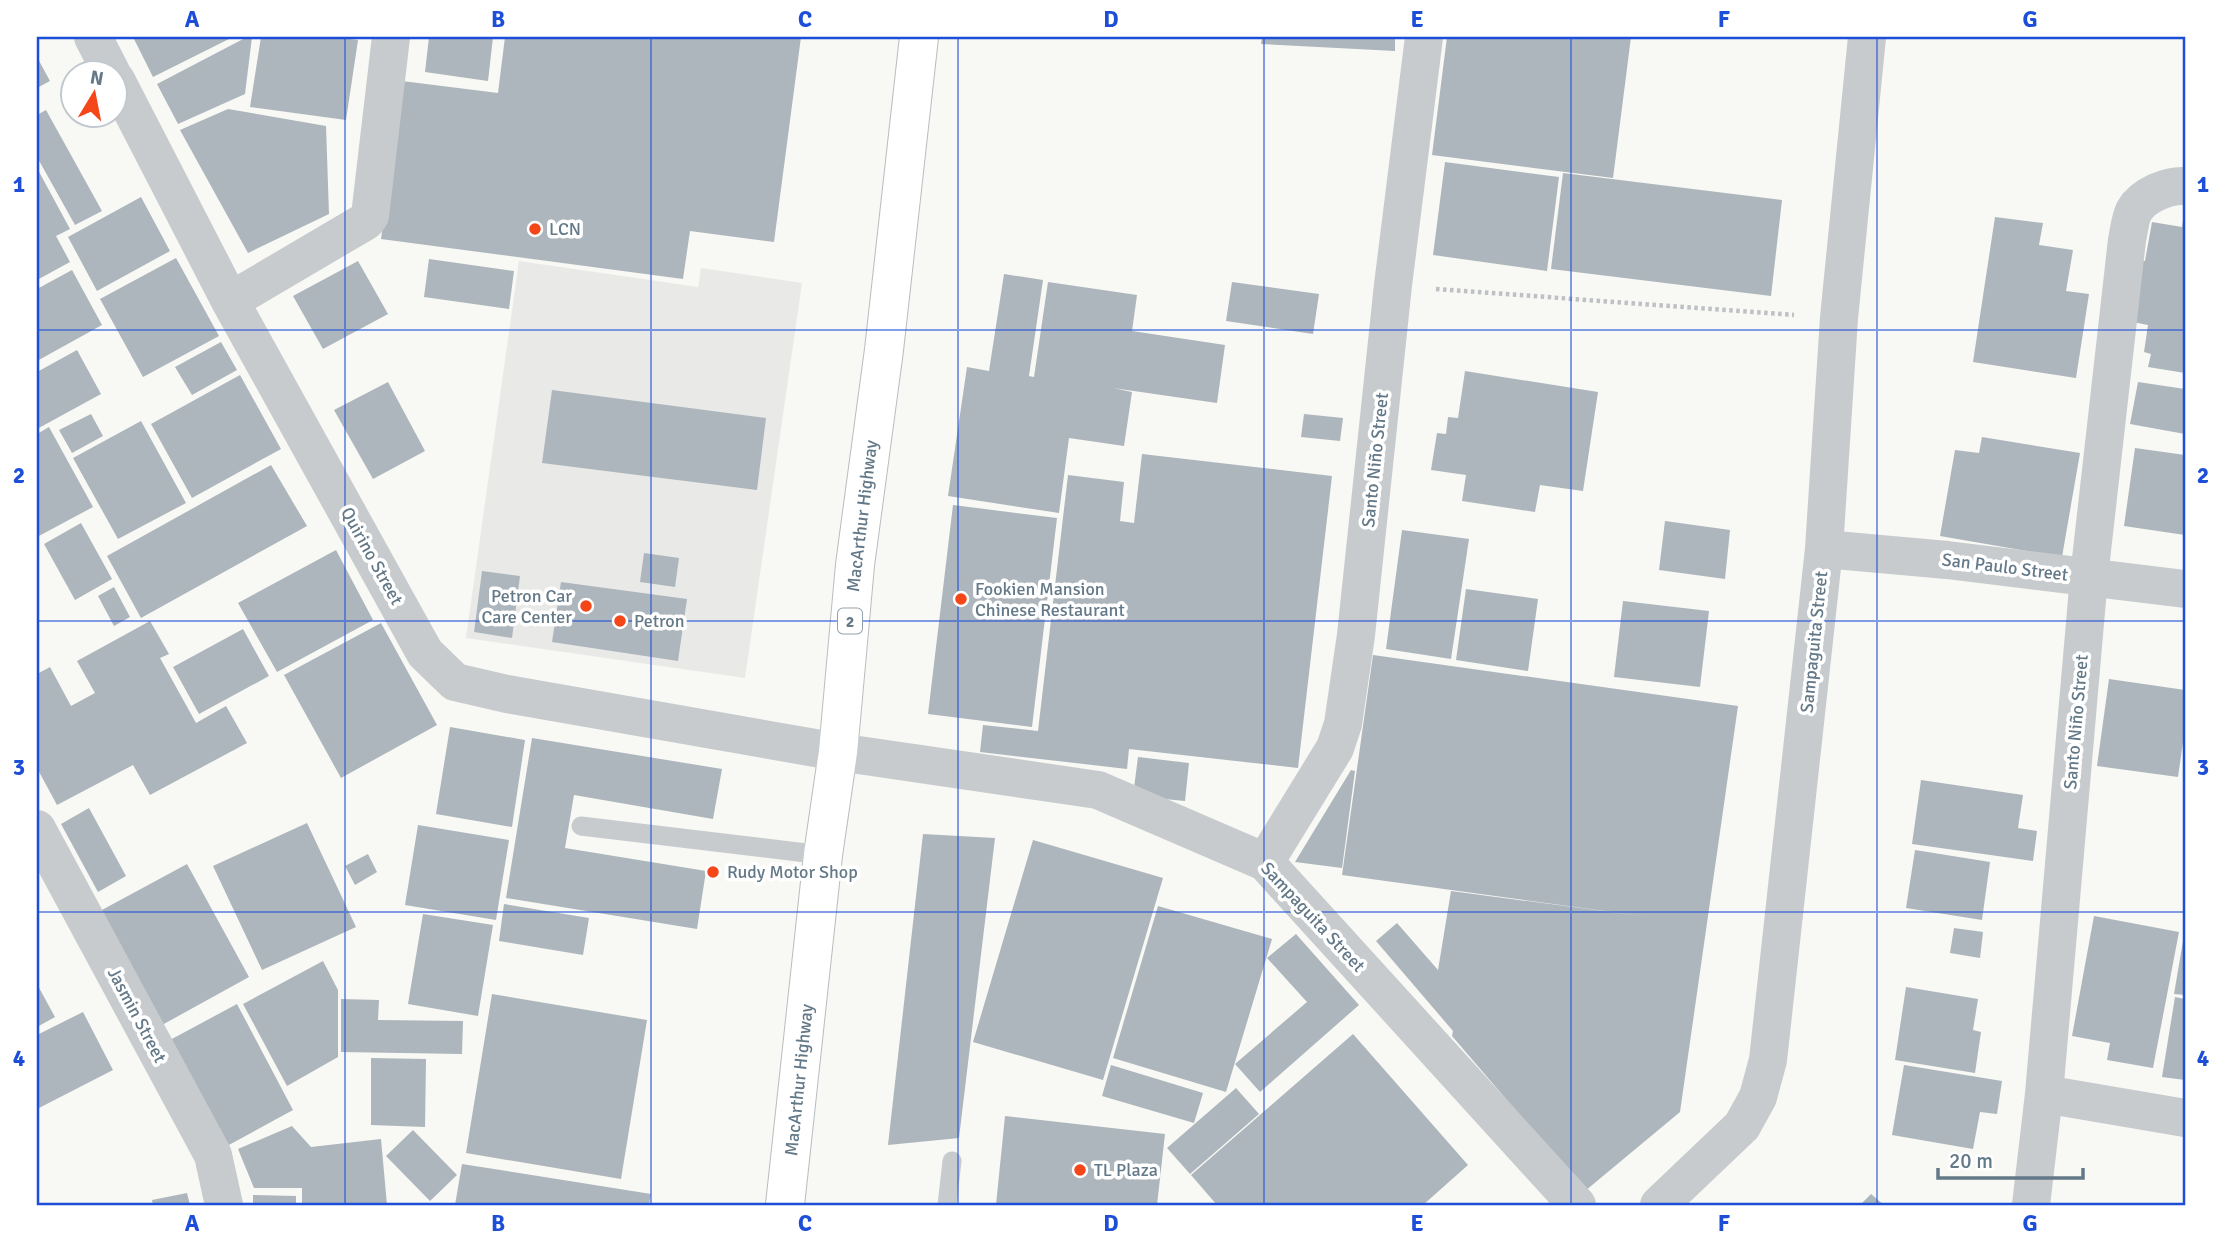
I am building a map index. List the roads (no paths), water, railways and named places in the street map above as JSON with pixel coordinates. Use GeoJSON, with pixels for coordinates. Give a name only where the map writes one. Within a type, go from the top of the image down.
{"type":"FeatureCollection","features":[{"type":"Feature","properties":{"kind":"highway","name":"MacArthur Highway"},"geometry":{"type":"LineString","coordinates":[[785,1205],[823,855],[838,752],[855,565],[884,350],[919,37]]}},
{"type":"Feature","properties":{"kind":"street"},"geometry":{"type":"LineString","coordinates":[[93,37],[105,60]]}},
{"type":"Feature","properties":{"kind":"street"},"geometry":{"type":"LineString","coordinates":[[230,301],[366,221],[370,216],[391,37]]}},
{"type":"Feature","properties":{"kind":"street","name":"Santo Niño Street"},"geometry":{"type":"LineString","coordinates":[[1265,862],[1335,748],[1343,724],[1356,635],[1393,285],[1424,37]]}},
{"type":"Feature","properties":{"kind":"street","name":"Sampaguita Street"},"geometry":{"type":"LineString","coordinates":[[1659,1205],[1742,1126],[1758,1097],[1768,1060],[1824,549],[1839,318],[1867,37]]}},
{"type":"Feature","properties":{"kind":"street","name":"Quirino Street"},"geometry":{"type":"LineString","coordinates":[[130,107],[230,301],[425,653],[455,682],[507,694],[838,752]]}},
{"type":"Feature","properties":{"kind":"street","name":"Santo Niño Street"},"geometry":{"type":"LineString","coordinates":[[2031,1205],[2044,1094],[2089,577],[2127,240],[2134,211],[2146,198],[2161,190],[2185,186]]}},
{"type":"Feature","properties":{"kind":"street","name":"San Paulo Street"},"geometry":{"type":"LineString","coordinates":[[1824,549],[1947,560],[2185,589]]}},
{"type":"Feature","properties":{"kind":"street","name":"Sampaguita Street"},"geometry":{"type":"LineString","coordinates":[[838,752],[1098,790],[1265,862],[1577,1205]]}},
{"type":"Feature","properties":{"kind":"street","name":"Jasmin Street"},"geometry":{"type":"LineString","coordinates":[[37,829],[213,1155],[224,1205]]}},
{"type":"Feature","properties":{"kind":"street"},"geometry":{"type":"LineString","coordinates":[[2044,1094],[2185,1118]]}},
{"type":"Feature","properties":{"kind":"lane"},"geometry":{"type":"LineString","coordinates":[[581,826],[823,855]]}},
{"type":"Feature","properties":{"kind":"lane"},"geometry":{"type":"LineString","coordinates":[[947,1205],[952,1161]]}},
{"type":"Feature","properties":{"kind":"place","name":"LCN"},"geometry":{"type":"Point","coordinates":[535,229]}},
{"type":"Feature","properties":{"kind":"place","name":"Fookien Mansion Chinese Restaurant"},"geometry":{"type":"Point","coordinates":[961,599]}},
{"type":"Feature","properties":{"kind":"place","name":"Petron Car Care Center"},"geometry":{"type":"Point","coordinates":[586,606]}},
{"type":"Feature","properties":{"kind":"place","name":"Petron"},"geometry":{"type":"Point","coordinates":[620,621]}},
{"type":"Feature","properties":{"kind":"place","name":"Rudy Motor Shop"},"geometry":{"type":"Point","coordinates":[713,872]}},
{"type":"Feature","properties":{"kind":"place","name":"TL Plaza"},"geometry":{"type":"Point","coordinates":[1080,1170]}}]}
